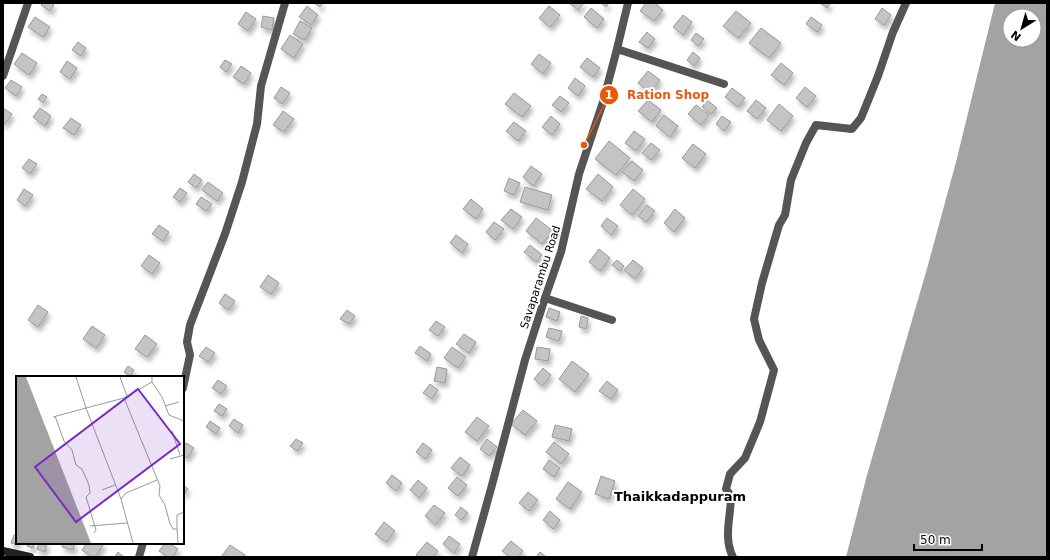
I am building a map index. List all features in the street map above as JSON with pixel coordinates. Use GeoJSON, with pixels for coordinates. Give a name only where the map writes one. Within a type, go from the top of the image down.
{"type":"FeatureCollection","features":[{"type":"Feature","properties":{"kind":"main road"},"geometry":{"type":"LineString","coordinates":[[3,551],[30,557]]}},
{"type":"Feature","properties":{"kind":"street"},"geometry":{"type":"LineString","coordinates":[[3,76],[28,3]]}},
{"type":"Feature","properties":{"kind":"street"},"geometry":{"type":"LineString","coordinates":[[184,383],[190,355],[187,342],[190,325],[225,234],[242,182],[257,124],[261,86],[285,3]]}},
{"type":"Feature","properties":{"kind":"street","name":"Savaparambu Road"},"geometry":{"type":"LineString","coordinates":[[472,557],[525,360],[544,298],[561,252],[580,174],[618,49],[628,3]]}},
{"type":"Feature","properties":{"kind":"street"},"geometry":{"type":"LineString","coordinates":[[733,557],[730,551],[727,533],[731,496],[726,489],[730,474],[745,458],[760,422],[774,370],[759,340],[754,319],[762,283],[779,225],[785,215],[791,180],[806,143],[816,125],[852,128],[862,118],[893,32],[906,3]]}},
{"type":"Feature","properties":{"kind":"street"},"geometry":{"type":"LineString","coordinates":[[618,49],[724,84]]}},
{"type":"Feature","properties":{"kind":"street"},"geometry":{"type":"LineString","coordinates":[[544,298],[612,320]]}},
{"type":"Feature","properties":{"kind":"street"},"geometry":{"type":"LineString","coordinates":[[139,557],[143,544]]}},
{"type":"Feature","properties":{"kind":"shaded area"},"geometry":{"type":"Polygon","coordinates":[[[995,3],[1047,3],[1047,557],[846,557],[867,475],[928,265],[956,162],[995,3]]]}},
{"type":"Feature","properties":{"kind":"building"},"geometry":{"type":"Polygon","coordinates":[[[43,3],[51,3],[54,5],[50,11],[41,5],[43,3]]]}},
{"type":"Feature","properties":{"kind":"building"},"geometry":{"type":"Polygon","coordinates":[[[314,3],[323,3],[320,7],[314,3]]]}},
{"type":"Feature","properties":{"kind":"building"},"geometry":{"type":"Polygon","coordinates":[[[569,3],[584,3],[578,10],[569,3]]]}},
{"type":"Feature","properties":{"kind":"building"},"geometry":{"type":"Polygon","coordinates":[[[601,3],[609,3],[606,7],[601,3]]]}},
{"type":"Feature","properties":{"kind":"building"},"geometry":{"type":"Polygon","coordinates":[[[646,3],[655,3],[663,10],[654,21],[640,11],[646,3]]]}},
{"type":"Feature","properties":{"kind":"building"},"geometry":{"type":"Polygon","coordinates":[[[820,3],[831,3],[827,8],[820,3]]]}},
{"type":"Feature","properties":{"kind":"building"},"geometry":{"type":"Polygon","coordinates":[[[307,6],[318,15],[311,25],[299,17],[307,6]]]}},
{"type":"Feature","properties":{"kind":"building"},"geometry":{"type":"Polygon","coordinates":[[[549,6],[560,15],[550,27],[539,18],[549,6]]]}},
{"type":"Feature","properties":{"kind":"building"},"geometry":{"type":"Polygon","coordinates":[[[591,8],[604,19],[597,28],[584,17],[591,8]]]}},
{"type":"Feature","properties":{"kind":"building"},"geometry":{"type":"Polygon","coordinates":[[[882,8],[891,15],[884,25],[875,19],[882,8]]]}},
{"type":"Feature","properties":{"kind":"building"},"geometry":{"type":"Polygon","coordinates":[[[736,11],[751,23],[738,38],[723,26],[736,11]]]}},
{"type":"Feature","properties":{"kind":"building"},"geometry":{"type":"Polygon","coordinates":[[[246,12],[256,19],[248,31],[238,24],[246,12]]]}},
{"type":"Feature","properties":{"kind":"building"},"geometry":{"type":"Polygon","coordinates":[[[683,15],[692,22],[683,35],[673,27],[683,15]]]}},
{"type":"Feature","properties":{"kind":"building"},"geometry":{"type":"Polygon","coordinates":[[[263,16],[274,18],[272,30],[261,27],[263,16]]]}},
{"type":"Feature","properties":{"kind":"building"},"geometry":{"type":"Polygon","coordinates":[[[35,17],[50,27],[43,37],[28,27],[35,17]]]}},
{"type":"Feature","properties":{"kind":"building"},"geometry":{"type":"Polygon","coordinates":[[[811,17],[822,25],[817,32],[806,24],[811,17]]]}},
{"type":"Feature","properties":{"kind":"building"},"geometry":{"type":"Polygon","coordinates":[[[300,21],[312,28],[305,40],[293,34],[300,21]]]}},
{"type":"Feature","properties":{"kind":"building"},"geometry":{"type":"Polygon","coordinates":[[[761,28],[781,43],[769,58],[749,43],[761,28]]]}},
{"type":"Feature","properties":{"kind":"building"},"geometry":{"type":"Polygon","coordinates":[[[647,32],[655,39],[648,48],[639,42],[647,32]]]}},
{"type":"Feature","properties":{"kind":"building"},"geometry":{"type":"Polygon","coordinates":[[[696,33],[704,39],[698,46],[691,40],[696,33]]]}},
{"type":"Feature","properties":{"kind":"building"},"geometry":{"type":"Polygon","coordinates":[[[290,35],[303,44],[294,58],[281,49],[290,35]]]}},
{"type":"Feature","properties":{"kind":"building"},"geometry":{"type":"Polygon","coordinates":[[[78,42],[86,48],[81,56],[72,50],[78,42]]]}},
{"type":"Feature","properties":{"kind":"building"},"geometry":{"type":"Polygon","coordinates":[[[693,52],[700,58],[694,66],[687,60],[693,52]]]}},
{"type":"Feature","properties":{"kind":"building"},"geometry":{"type":"Polygon","coordinates":[[[22,53],[37,63],[29,75],[14,64],[22,53]]]}},
{"type":"Feature","properties":{"kind":"building"},"geometry":{"type":"Polygon","coordinates":[[[539,54],[551,63],[543,74],[531,64],[539,54]]]}},
{"type":"Feature","properties":{"kind":"building"},"geometry":{"type":"Polygon","coordinates":[[[587,58],[600,68],[593,77],[580,67],[587,58]]]}},
{"type":"Feature","properties":{"kind":"building"},"geometry":{"type":"Polygon","coordinates":[[[225,60],[232,64],[226,72],[220,67],[225,60]]]}},
{"type":"Feature","properties":{"kind":"building"},"geometry":{"type":"Polygon","coordinates":[[[67,61],[77,68],[70,79],[60,72],[67,61]]]}},
{"type":"Feature","properties":{"kind":"building"},"geometry":{"type":"Polygon","coordinates":[[[781,63],[793,73],[784,85],[771,75],[781,63]]]}},
{"type":"Feature","properties":{"kind":"building"},"geometry":{"type":"Polygon","coordinates":[[[241,66],[251,73],[244,84],[233,77],[241,66]]]}},
{"type":"Feature","properties":{"kind":"building"},"geometry":{"type":"Polygon","coordinates":[[[648,71],[660,80],[650,93],[638,83],[648,71]]]}},
{"type":"Feature","properties":{"kind":"building"},"geometry":{"type":"Polygon","coordinates":[[[575,78],[585,86],[578,96],[568,88],[575,78]]]}},
{"type":"Feature","properties":{"kind":"building"},"geometry":{"type":"Polygon","coordinates":[[[11,80],[22,87],[16,96],[5,88],[11,80]]]}},
{"type":"Feature","properties":{"kind":"building"},"geometry":{"type":"Polygon","coordinates":[[[281,87],[290,93],[282,104],[274,98],[281,87]]]}},
{"type":"Feature","properties":{"kind":"building"},"geometry":{"type":"Polygon","coordinates":[[[805,87],[816,96],[807,107],[796,98],[805,87]]]}},
{"type":"Feature","properties":{"kind":"building"},"geometry":{"type":"Polygon","coordinates":[[[732,88],[745,98],[738,107],[725,97],[732,88]]]}},
{"type":"Feature","properties":{"kind":"building"},"geometry":{"type":"Polygon","coordinates":[[[514,93],[531,106],[522,117],[505,104],[514,93]]]}},
{"type":"Feature","properties":{"kind":"building"},"geometry":{"type":"Polygon","coordinates":[[[42,94],[47,97],[43,103],[38,99],[42,94]]]}},
{"type":"Feature","properties":{"kind":"building"},"geometry":{"type":"Polygon","coordinates":[[[560,96],[569,103],[561,112],[552,105],[560,96]]]}},
{"type":"Feature","properties":{"kind":"building"},"geometry":{"type":"Polygon","coordinates":[[[648,100],[661,110],[652,122],[638,111],[648,100]]]}},
{"type":"Feature","properties":{"kind":"building"},"geometry":{"type":"Polygon","coordinates":[[[707,100],[717,108],[711,114],[702,107],[707,100]]]}},
{"type":"Feature","properties":{"kind":"building"},"geometry":{"type":"Polygon","coordinates":[[[756,100],[766,108],[757,119],[747,111],[756,100]]]}},
{"type":"Feature","properties":{"kind":"building"},"geometry":{"type":"Polygon","coordinates":[[[779,104],[793,116],[781,131],[767,120],[779,104]]]}},
{"type":"Feature","properties":{"kind":"building"},"geometry":{"type":"Polygon","coordinates":[[[696,105],[709,115],[701,125],[688,114],[696,105]]]}},
{"type":"Feature","properties":{"kind":"building"},"geometry":{"type":"Polygon","coordinates":[[[3,108],[12,114],[4,125],[3,124],[3,108]]]}},
{"type":"Feature","properties":{"kind":"building"},"geometry":{"type":"Polygon","coordinates":[[[40,108],[51,116],[45,126],[33,117],[40,108]]]}},
{"type":"Feature","properties":{"kind":"building"},"geometry":{"type":"Polygon","coordinates":[[[283,111],[294,119],[284,132],[273,125],[283,111]]]}},
{"type":"Feature","properties":{"kind":"building"},"geometry":{"type":"Polygon","coordinates":[[[664,115],[678,126],[670,137],[656,126],[664,115]]]}},
{"type":"Feature","properties":{"kind":"building"},"geometry":{"type":"Polygon","coordinates":[[[551,116],[560,124],[552,135],[542,127],[551,116]]]}},
{"type":"Feature","properties":{"kind":"building"},"geometry":{"type":"Polygon","coordinates":[[[722,116],[731,122],[724,131],[716,124],[722,116]]]}},
{"type":"Feature","properties":{"kind":"building"},"geometry":{"type":"Polygon","coordinates":[[[71,118],[81,125],[74,135],[63,128],[71,118]]]}},
{"type":"Feature","properties":{"kind":"building"},"geometry":{"type":"Polygon","coordinates":[[[514,122],[526,131],[518,141],[506,131],[514,122]]]}},
{"type":"Feature","properties":{"kind":"building"},"geometry":{"type":"Polygon","coordinates":[[[634,131],[645,139],[636,151],[625,143],[634,131]]]}},
{"type":"Feature","properties":{"kind":"building"},"geometry":{"type":"Polygon","coordinates":[[[609,141],[630,158],[616,175],[595,159],[609,141]]]}},
{"type":"Feature","properties":{"kind":"building"},"geometry":{"type":"Polygon","coordinates":[[[651,143],[660,150],[651,160],[642,153],[651,143]]]}},
{"type":"Feature","properties":{"kind":"building"},"geometry":{"type":"Polygon","coordinates":[[[693,144],[706,154],[695,168],[682,158],[693,144]]]}},
{"type":"Feature","properties":{"kind":"building"},"geometry":{"type":"Polygon","coordinates":[[[29,159],[37,164],[30,174],[22,168],[29,159]]]}},
{"type":"Feature","properties":{"kind":"building"},"geometry":{"type":"Polygon","coordinates":[[[632,161],[643,170],[634,181],[622,172],[632,161]]]}},
{"type":"Feature","properties":{"kind":"building"},"geometry":{"type":"Polygon","coordinates":[[[531,166],[542,174],[533,186],[523,177],[531,166]]]}},
{"type":"Feature","properties":{"kind":"building"},"geometry":{"type":"Polygon","coordinates":[[[194,174],[202,180],[196,188],[188,182],[194,174]]]}},
{"type":"Feature","properties":{"kind":"building"},"geometry":{"type":"Polygon","coordinates":[[[598,174],[613,187],[602,201],[586,189],[598,174]]]}},
{"type":"Feature","properties":{"kind":"building"},"geometry":{"type":"Polygon","coordinates":[[[509,178],[520,183],[514,195],[504,191],[509,178]]]}},
{"type":"Feature","properties":{"kind":"building"},"geometry":{"type":"Polygon","coordinates":[[[208,182],[223,193],[217,201],[202,190],[208,182]]]}},
{"type":"Feature","properties":{"kind":"building"},"geometry":{"type":"Polygon","coordinates":[[[525,187],[552,195],[548,210],[520,202],[525,187]]]}},
{"type":"Feature","properties":{"kind":"building"},"geometry":{"type":"Polygon","coordinates":[[[180,188],[187,193],[180,202],[173,197],[180,188]]]}},
{"type":"Feature","properties":{"kind":"building"},"geometry":{"type":"Polygon","coordinates":[[[24,189],[33,195],[25,206],[17,200],[24,189]]]}},
{"type":"Feature","properties":{"kind":"building"},"geometry":{"type":"Polygon","coordinates":[[[633,189],[645,199],[632,215],[620,205],[633,189]]]}},
{"type":"Feature","properties":{"kind":"building"},"geometry":{"type":"Polygon","coordinates":[[[201,197],[212,204],[206,211],[196,204],[201,197]]]}},
{"type":"Feature","properties":{"kind":"building"},"geometry":{"type":"Polygon","coordinates":[[[471,199],[483,209],[476,219],[463,209],[471,199]]]}},
{"type":"Feature","properties":{"kind":"building"},"geometry":{"type":"Polygon","coordinates":[[[647,205],[655,211],[646,222],[638,216],[647,205]]]}},
{"type":"Feature","properties":{"kind":"building"},"geometry":{"type":"Polygon","coordinates":[[[511,209],[522,217],[513,229],[501,220],[511,209]]]}},
{"type":"Feature","properties":{"kind":"building"},"geometry":{"type":"Polygon","coordinates":[[[675,209],[685,218],[674,232],[664,223],[675,209]]]}},
{"type":"Feature","properties":{"kind":"building"},"geometry":{"type":"Polygon","coordinates":[[[536,218],[553,231],[542,244],[526,231],[536,218]]]}},
{"type":"Feature","properties":{"kind":"building"},"geometry":{"type":"Polygon","coordinates":[[[607,218],[618,226],[611,235],[601,226],[607,218]]]}},
{"type":"Feature","properties":{"kind":"building"},"geometry":{"type":"Polygon","coordinates":[[[494,222],[504,229],[495,240],[486,232],[494,222]]]}},
{"type":"Feature","properties":{"kind":"building"},"geometry":{"type":"Polygon","coordinates":[[[159,225],[169,232],[163,241],[152,234],[159,225]]]}},
{"type":"Feature","properties":{"kind":"building"},"geometry":{"type":"Polygon","coordinates":[[[456,235],[468,244],[462,253],[450,243],[456,235]]]}},
{"type":"Feature","properties":{"kind":"building"},"geometry":{"type":"Polygon","coordinates":[[[530,245],[542,255],[536,262],[524,252],[530,245]]]}},
{"type":"Feature","properties":{"kind":"building"},"geometry":{"type":"Polygon","coordinates":[[[599,249],[610,258],[600,271],[589,262],[599,249]]]}},
{"type":"Feature","properties":{"kind":"building"},"geometry":{"type":"Polygon","coordinates":[[[149,255],[160,263],[152,274],[141,266],[149,255]]]}},
{"type":"Feature","properties":{"kind":"building"},"geometry":{"type":"Polygon","coordinates":[[[617,260],[624,266],[620,271],[612,265],[617,260]]]}},
{"type":"Feature","properties":{"kind":"building"},"geometry":{"type":"Polygon","coordinates":[[[633,260],[643,268],[635,279],[624,270],[633,260]]]}},
{"type":"Feature","properties":{"kind":"building"},"geometry":{"type":"Polygon","coordinates":[[[268,275],[279,283],[271,294],[260,287],[268,275]]]}},
{"type":"Feature","properties":{"kind":"building"},"geometry":{"type":"Polygon","coordinates":[[[225,294],[235,301],[228,310],[219,303],[225,294]]]}},
{"type":"Feature","properties":{"kind":"building"},"geometry":{"type":"Polygon","coordinates":[[[38,305],[48,312],[38,327],[28,320],[38,305]]]}},
{"type":"Feature","properties":{"kind":"building"},"geometry":{"type":"Polygon","coordinates":[[[549,308],[560,312],[557,321],[546,317],[549,308]]]}},
{"type":"Feature","properties":{"kind":"building"},"geometry":{"type":"Polygon","coordinates":[[[347,310],[355,316],[349,324],[340,319],[347,310]]]}},
{"type":"Feature","properties":{"kind":"building"},"geometry":{"type":"Polygon","coordinates":[[[581,316],[588,318],[586,329],[579,327],[581,316]]]}},
{"type":"Feature","properties":{"kind":"building"},"geometry":{"type":"Polygon","coordinates":[[[436,321],[445,327],[438,336],[429,330],[436,321]]]}},
{"type":"Feature","properties":{"kind":"building"},"geometry":{"type":"Polygon","coordinates":[[[92,326],[105,335],[96,348],[83,339],[92,326]]]}},
{"type":"Feature","properties":{"kind":"building"},"geometry":{"type":"Polygon","coordinates":[[[549,328],[562,331],[559,341],[546,337],[549,328]]]}},
{"type":"Feature","properties":{"kind":"building"},"geometry":{"type":"Polygon","coordinates":[[[464,334],[476,342],[469,353],[456,344],[464,334]]]}},
{"type":"Feature","properties":{"kind":"building"},"geometry":{"type":"Polygon","coordinates":[[[145,335],[157,344],[147,357],[135,349],[145,335]]]}},
{"type":"Feature","properties":{"kind":"building"},"geometry":{"type":"Polygon","coordinates":[[[420,346],[431,354],[427,361],[415,353],[420,346]]]}},
{"type":"Feature","properties":{"kind":"building"},"geometry":{"type":"Polygon","coordinates":[[[206,347],[215,353],[208,362],[199,356],[206,347]]]}},
{"type":"Feature","properties":{"kind":"building"},"geometry":{"type":"Polygon","coordinates":[[[452,347],[466,357],[458,368],[444,358],[452,347]]]}},
{"type":"Feature","properties":{"kind":"building"},"geometry":{"type":"Polygon","coordinates":[[[537,347],[550,349],[548,361],[535,359],[537,347]]]}},
{"type":"Feature","properties":{"kind":"building"},"geometry":{"type":"Polygon","coordinates":[[[572,361],[589,374],[575,392],[559,379],[572,361]]]}},
{"type":"Feature","properties":{"kind":"building"},"geometry":{"type":"Polygon","coordinates":[[[128,366],[134,370],[130,376],[124,372],[128,366]]]}},
{"type":"Feature","properties":{"kind":"building"},"geometry":{"type":"Polygon","coordinates":[[[437,367],[447,369],[445,383],[434,381],[437,367]]]}},
{"type":"Feature","properties":{"kind":"building"},"geometry":{"type":"Polygon","coordinates":[[[543,368],[551,375],[542,386],[534,379],[543,368]]]}},
{"type":"Feature","properties":{"kind":"building"},"geometry":{"type":"Polygon","coordinates":[[[218,380],[227,386],[221,394],[212,388],[218,380]]]}},
{"type":"Feature","properties":{"kind":"building"},"geometry":{"type":"Polygon","coordinates":[[[607,381],[618,390],[611,399],[599,391],[607,381]]]}},
{"type":"Feature","properties":{"kind":"building"},"geometry":{"type":"Polygon","coordinates":[[[430,384],[438,390],[432,399],[423,393],[430,384]]]}},
{"type":"Feature","properties":{"kind":"building"},"geometry":{"type":"Polygon","coordinates":[[[219,404],[227,409],[222,416],[214,411],[219,404]]]}},
{"type":"Feature","properties":{"kind":"building"},"geometry":{"type":"Polygon","coordinates":[[[523,410],[537,421],[525,435],[511,424],[523,410]]]}},
{"type":"Feature","properties":{"kind":"building"},"geometry":{"type":"Polygon","coordinates":[[[477,417],[489,426],[477,441],[465,432],[477,417]]]}},
{"type":"Feature","properties":{"kind":"building"},"geometry":{"type":"Polygon","coordinates":[[[234,419],[243,425],[238,433],[229,426],[234,419]]]}},
{"type":"Feature","properties":{"kind":"building"},"geometry":{"type":"Polygon","coordinates":[[[210,421],[220,428],[216,434],[206,427],[210,421]]]}},
{"type":"Feature","properties":{"kind":"building"},"geometry":{"type":"Polygon","coordinates":[[[555,425],[572,429],[569,441],[552,437],[555,425]]]}},
{"type":"Feature","properties":{"kind":"building"},"geometry":{"type":"Polygon","coordinates":[[[296,439],[303,443],[297,451],[290,446],[296,439]]]}},
{"type":"Feature","properties":{"kind":"building"},"geometry":{"type":"Polygon","coordinates":[[[487,439],[497,447],[489,456],[480,449],[487,439]]]}},
{"type":"Feature","properties":{"kind":"building"},"geometry":{"type":"Polygon","coordinates":[[[554,442],[569,454],[561,464],[546,452],[554,442]]]}},
{"type":"Feature","properties":{"kind":"building"},"geometry":{"type":"Polygon","coordinates":[[[186,443],[194,448],[187,458],[184,456],[184,446],[186,443]]]}},
{"type":"Feature","properties":{"kind":"building"},"geometry":{"type":"Polygon","coordinates":[[[423,443],[432,450],[425,459],[416,452],[423,443]]]}},
{"type":"Feature","properties":{"kind":"building"},"geometry":{"type":"Polygon","coordinates":[[[460,457],[470,465],[462,476],[451,468],[460,457]]]}},
{"type":"Feature","properties":{"kind":"building"},"geometry":{"type":"Polygon","coordinates":[[[549,460],[560,468],[554,477],[543,469],[549,460]]]}},
{"type":"Feature","properties":{"kind":"building"},"geometry":{"type":"Polygon","coordinates":[[[392,475],[402,483],[396,491],[386,483],[392,475]]]}},
{"type":"Feature","properties":{"kind":"building"},"geometry":{"type":"Polygon","coordinates":[[[601,476],[615,481],[609,499],[595,494],[601,476]]]}},
{"type":"Feature","properties":{"kind":"building"},"geometry":{"type":"Polygon","coordinates":[[[457,477],[467,485],[458,496],[448,488],[457,477]]]}},
{"type":"Feature","properties":{"kind":"building"},"geometry":{"type":"Polygon","coordinates":[[[418,480],[427,488],[419,498],[410,490],[418,480]]]}},
{"type":"Feature","properties":{"kind":"building"},"geometry":{"type":"Polygon","coordinates":[[[568,482],[582,492],[570,509],[556,499],[568,482]]]}},
{"type":"Feature","properties":{"kind":"building"},"geometry":{"type":"Polygon","coordinates":[[[184,486],[188,489],[184,495],[184,486]]]}},
{"type":"Feature","properties":{"kind":"building"},"geometry":{"type":"Polygon","coordinates":[[[528,492],[538,500],[529,511],[519,503],[528,492]]]}},
{"type":"Feature","properties":{"kind":"building"},"geometry":{"type":"Polygon","coordinates":[[[434,505],[445,513],[435,525],[425,516],[434,505]]]}},
{"type":"Feature","properties":{"kind":"building"},"geometry":{"type":"Polygon","coordinates":[[[461,507],[468,513],[461,520],[455,515],[461,507]]]}},
{"type":"Feature","properties":{"kind":"building"},"geometry":{"type":"Polygon","coordinates":[[[550,511],[560,520],[553,529],[543,520],[550,511]]]}},
{"type":"Feature","properties":{"kind":"building"},"geometry":{"type":"Polygon","coordinates":[[[384,522],[395,531],[386,542],[375,534],[384,522]]]}},
{"type":"Feature","properties":{"kind":"building"},"geometry":{"type":"Polygon","coordinates":[[[14,535],[16,536],[16,544],[18,545],[11,543],[14,535]]]}},
{"type":"Feature","properties":{"kind":"building"},"geometry":{"type":"Polygon","coordinates":[[[449,536],[460,544],[454,553],[443,544],[449,536]]]}},
{"type":"Feature","properties":{"kind":"building"},"geometry":{"type":"Polygon","coordinates":[[[511,541],[523,551],[518,557],[510,557],[502,551],[511,541]]]}},
{"type":"Feature","properties":{"kind":"building"},"geometry":{"type":"Polygon","coordinates":[[[427,542],[438,551],[433,557],[418,557],[416,555],[427,542]]]}},
{"type":"Feature","properties":{"kind":"building"},"geometry":{"type":"Polygon","coordinates":[[[28,544],[35,544],[33,548],[27,546],[28,544]]]}},
{"type":"Feature","properties":{"kind":"building"},"geometry":{"type":"Polygon","coordinates":[[[39,544],[47,544],[45,552],[37,549],[39,544]]]}},
{"type":"Feature","properties":{"kind":"building"},"geometry":{"type":"Polygon","coordinates":[[[63,544],[75,544],[73,550],[62,547],[63,544]]]}},
{"type":"Feature","properties":{"kind":"building"},"geometry":{"type":"Polygon","coordinates":[[[86,544],[104,544],[95,557],[92,557],[82,550],[86,544]]]}},
{"type":"Feature","properties":{"kind":"building"},"geometry":{"type":"Polygon","coordinates":[[[164,544],[170,544],[178,549],[172,557],[168,557],[159,551],[164,544]]]}},
{"type":"Feature","properties":{"kind":"building"},"geometry":{"type":"Polygon","coordinates":[[[230,545],[245,555],[244,557],[221,557],[230,545]]]}},
{"type":"Feature","properties":{"kind":"building"},"geometry":{"type":"Polygon","coordinates":[[[118,552],[124,557],[115,557],[118,552]]]}},
{"type":"Feature","properties":{"kind":"building"},"geometry":{"type":"Polygon","coordinates":[[[540,552],[546,557],[536,557],[540,552]]]}},
{"type":"Feature","properties":{"kind":"place","name":"Ration Shop"},"geometry":{"type":"Point","coordinates":[584,145]}},
{"type":"Feature","properties":{"kind":"district","name":"Thaikkadappuram"},"geometry":{"type":"Point","coordinates":[680,496]}}]}
